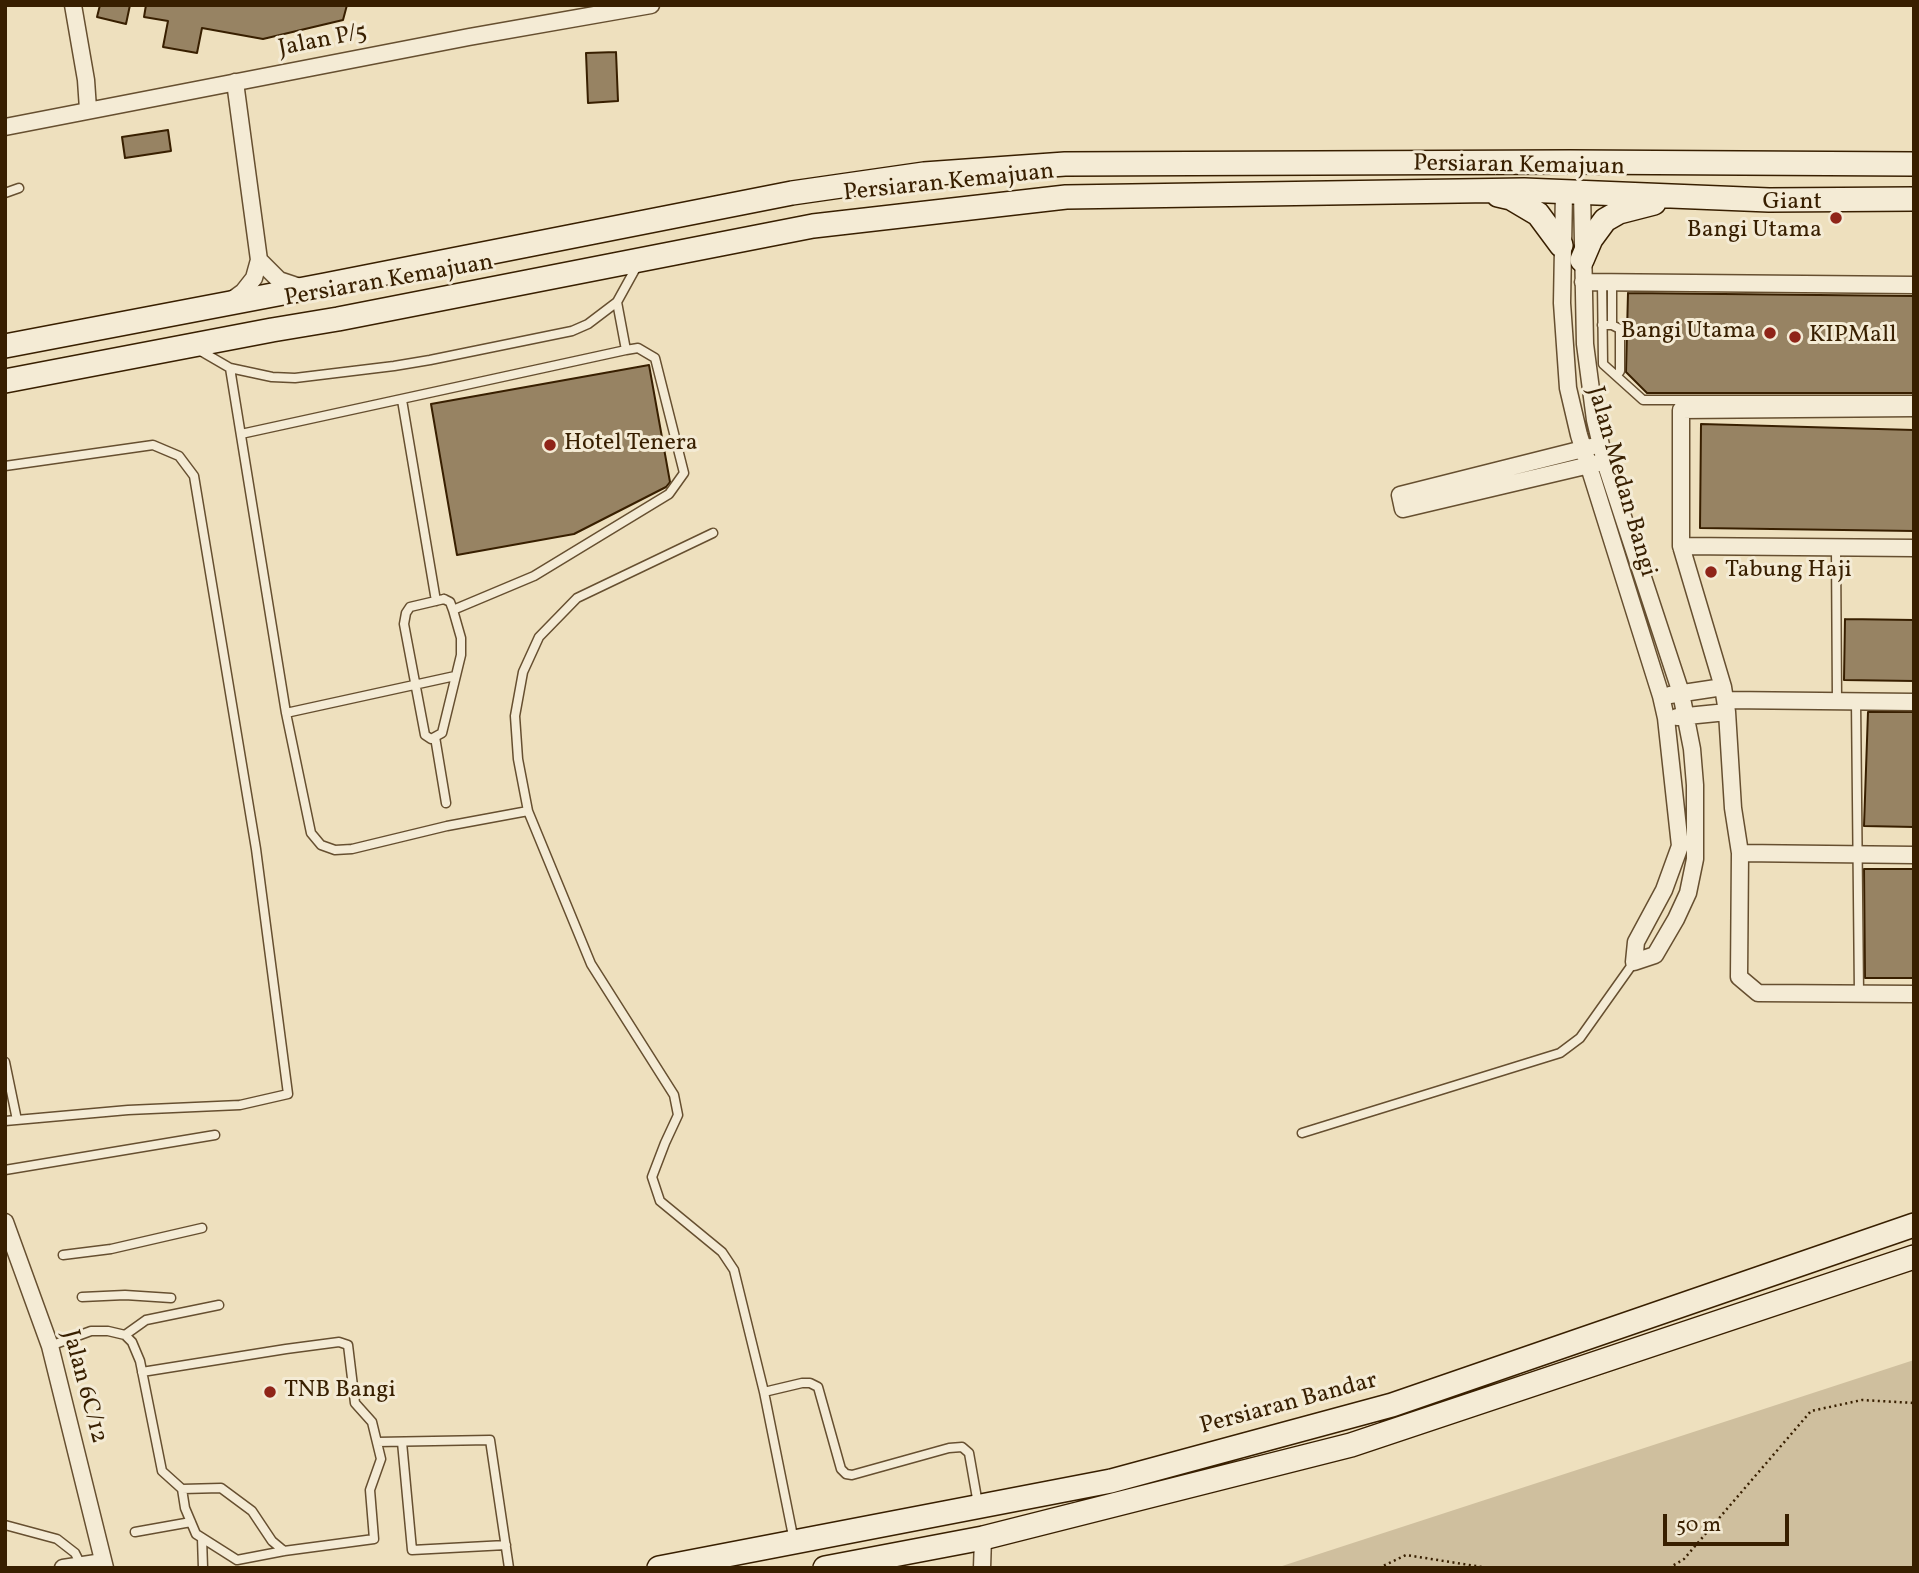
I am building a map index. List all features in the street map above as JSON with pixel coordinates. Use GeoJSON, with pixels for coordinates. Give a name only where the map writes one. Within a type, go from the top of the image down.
{"type":"FeatureCollection","features":[{"type":"Feature","properties":{"kind":"main road"},"geometry":{"type":"LineString","coordinates":[[1380,163],[1425,172],[1554,175],[1573,189],[1607,174],[1686,175],[1714,163]]}},
{"type":"Feature","properties":{"kind":"main road","name":"Persiaran Kemajuan"},"geometry":{"type":"LineString","coordinates":[[5,346],[792,193],[924,174],[1065,164],[1914,164]]}},
{"type":"Feature","properties":{"kind":"main road","name":"Persiaran Kemajuan"},"geometry":{"type":"LineString","coordinates":[[5,381],[813,226],[1066,197],[1573,189],[1769,200],[1914,200]]}},
{"type":"Feature","properties":{"kind":"main road"},"geometry":{"type":"LineString","coordinates":[[1481,191],[1511,198],[1538,214],[1561,245]]}},
{"type":"Feature","properties":{"kind":"main road"},"geometry":{"type":"LineString","coordinates":[[1582,271],[1599,226],[1612,216],[1627,209],[1685,197]]}},
{"type":"Feature","properties":{"kind":"main road","name":"Persiaran Bandar"},"geometry":{"type":"LineString","coordinates":[[659,1568],[1111,1481],[1392,1405],[1914,1225]]}},
{"type":"Feature","properties":{"kind":"main road"},"geometry":{"type":"LineString","coordinates":[[1838,1251],[1900,1245],[1914,1240]]}},
{"type":"Feature","properties":{"kind":"main road"},"geometry":{"type":"LineString","coordinates":[[825,1568],[983,1538],[1351,1445],[1914,1257]]}},
{"type":"Feature","properties":{"kind":"street"},"geometry":{"type":"LineString","coordinates":[[73,5],[86,80],[88,109]]}},
{"type":"Feature","properties":{"kind":"street","name":"Jalan P/5"},"geometry":{"type":"LineString","coordinates":[[5,127],[88,109],[651,5]]}},
{"type":"Feature","properties":{"kind":"street"},"geometry":{"type":"LineString","coordinates":[[230,302],[243,292],[254,278],[259,260],[235,82]]}},
{"type":"Feature","properties":{"kind":"street","name":"Jalan Medan Bangi"},"geometry":{"type":"LineString","coordinates":[[1573,189],[1590,387],[1600,445],[1681,693],[1695,785],[1695,859],[1688,893],[1655,955],[1634,962],[1636,942],[1664,890],[1681,846],[1661,696],[1586,457],[1568,388],[1563,342],[1561,245],[1573,189]]}},
{"type":"Feature","properties":{"kind":"street"},"geometry":{"type":"LineString","coordinates":[[259,260],[279,279],[305,289]]}},
{"type":"Feature","properties":{"kind":"street"},"geometry":{"type":"LineString","coordinates":[[1582,271],[1607,282],[1914,285]]}},
{"type":"Feature","properties":{"kind":"street","name":"Jalan Medan Bangi"},"geometry":{"type":"LineString","coordinates":[[1914,408],[1681,410],[1681,546],[1725,700],[1733,808],[1740,853],[1739,977],[1758,993],[1914,994]]}},
{"type":"Feature","properties":{"kind":"street"},"geometry":{"type":"LineString","coordinates":[[1600,445],[1586,457],[1404,509],[1400,495],[1586,457],[1605,462]]}},
{"type":"Feature","properties":{"kind":"street","name":"Jalan Medan Bangi"},"geometry":{"type":"LineString","coordinates":[[1681,546],[1914,548]]}},
{"type":"Feature","properties":{"kind":"street"},"geometry":{"type":"LineString","coordinates":[[1661,696],[1681,693],[1725,700],[1914,702]]}},
{"type":"Feature","properties":{"kind":"street"},"geometry":{"type":"LineString","coordinates":[[1666,718],[1686,717],[1725,700]]}},
{"type":"Feature","properties":{"kind":"street"},"geometry":{"type":"LineString","coordinates":[[1740,853],[1914,855]]}},
{"type":"Feature","properties":{"kind":"street","name":"Jalan 6C/12"},"geometry":{"type":"LineString","coordinates":[[5,1222],[50,1346],[104,1565]]}},
{"type":"Feature","properties":{"kind":"street"},"geometry":{"type":"LineString","coordinates":[[982,1568],[983,1538]]}},
{"type":"Feature","properties":{"kind":"street"},"geometry":{"type":"LineString","coordinates":[[63,1568],[104,1565]]}},
{"type":"Feature","properties":{"kind":"lane"},"geometry":{"type":"LineString","coordinates":[[5,193],[19,188]]}},
{"type":"Feature","properties":{"kind":"lane"},"geometry":{"type":"LineString","coordinates":[[191,346],[230,368],[272,377],[394,366],[572,331],[588,324],[617,302],[640,261]]}},
{"type":"Feature","properties":{"kind":"lane"},"geometry":{"type":"LineString","coordinates":[[1607,282],[1602,321],[1603,364],[1643,400],[1914,400]]}},
{"type":"Feature","properties":{"kind":"lane"},"geometry":{"type":"LineString","coordinates":[[1607,282],[1612,325]]}},
{"type":"Feature","properties":{"kind":"lane"},"geometry":{"type":"LineString","coordinates":[[617,302],[626,351]]}},
{"type":"Feature","properties":{"kind":"lane"},"geometry":{"type":"LineString","coordinates":[[1584,318],[1602,321],[1620,329],[1620,371],[1617,374]]}},
{"type":"Feature","properties":{"kind":"lane"},"geometry":{"type":"LineString","coordinates":[[241,434],[638,348],[655,358],[684,473],[669,494],[534,576],[453,611]]}},
{"type":"Feature","properties":{"kind":"lane"},"geometry":{"type":"LineString","coordinates":[[230,368],[286,713],[311,833],[321,845],[335,850],[352,849],[447,826],[528,811]]}},
{"type":"Feature","properties":{"kind":"lane"},"geometry":{"type":"LineString","coordinates":[[402,400],[436,601]]}},
{"type":"Feature","properties":{"kind":"lane"},"geometry":{"type":"LineString","coordinates":[[5,466],[153,445],[179,456],[194,476],[256,849],[288,1094],[240,1105],[128,1110],[5,1121]]}},
{"type":"Feature","properties":{"kind":"lane"},"geometry":{"type":"LineString","coordinates":[[713,533],[577,598],[539,637],[523,672],[515,716],[518,760],[528,811],[591,964],[674,1095],[678,1115],[652,1177],[660,1201],[722,1252],[734,1270],[764,1392],[794,1541]]}},
{"type":"Feature","properties":{"kind":"lane"},"geometry":{"type":"LineString","coordinates":[[1836,548],[1838,701]]}},
{"type":"Feature","properties":{"kind":"lane"},"geometry":{"type":"LineString","coordinates":[[444,599],[450,602],[461,638],[461,654],[444,728],[439,736],[428,738],[425,735],[414,684],[404,624],[410,607],[436,601],[444,599]]}},
{"type":"Feature","properties":{"kind":"lane"},"geometry":{"type":"LineString","coordinates":[[286,713],[455,676]]}},
{"type":"Feature","properties":{"kind":"lane"},"geometry":{"type":"LineString","coordinates":[[1856,701],[1859,993]]}},
{"type":"Feature","properties":{"kind":"lane"},"geometry":{"type":"LineString","coordinates":[[435,737],[446,803]]}},
{"type":"Feature","properties":{"kind":"lane"},"geometry":{"type":"LineString","coordinates":[[1302,1133],[1560,1054],[1580,1038],[1634,962]]}},
{"type":"Feature","properties":{"kind":"lane"},"geometry":{"type":"LineString","coordinates":[[5,1062],[17,1120]]}},
{"type":"Feature","properties":{"kind":"lane"},"geometry":{"type":"LineString","coordinates":[[5,1170],[215,1135]]}},
{"type":"Feature","properties":{"kind":"lane"},"geometry":{"type":"LineString","coordinates":[[63,1255],[111,1248],[202,1228]]}},
{"type":"Feature","properties":{"kind":"lane"},"geometry":{"type":"LineString","coordinates":[[82,1297],[125,1295],[171,1298]]}},
{"type":"Feature","properties":{"kind":"lane"},"geometry":{"type":"LineString","coordinates":[[125,1335],[146,1320],[219,1305]]}},
{"type":"Feature","properties":{"kind":"lane"},"geometry":{"type":"LineString","coordinates":[[50,1346],[91,1331],[125,1335],[132,1342],[142,1372],[162,1471],[182,1489],[185,1508],[196,1534],[237,1560],[374,1539],[370,1490],[381,1459],[372,1422],[355,1404],[348,1345],[339,1342],[142,1372]]}},
{"type":"Feature","properties":{"kind":"lane"},"geometry":{"type":"LineString","coordinates":[[764,1392],[802,1383],[818,1387],[841,1469],[846,1474],[852,1475],[949,1448],[962,1447],[970,1452],[978,1508]]}},
{"type":"Feature","properties":{"kind":"lane"},"geometry":{"type":"LineString","coordinates":[[377,1442],[490,1440],[509,1568]]}},
{"type":"Feature","properties":{"kind":"lane"},"geometry":{"type":"LineString","coordinates":[[402,1442],[412,1550],[506,1545]]}},
{"type":"Feature","properties":{"kind":"lane"},"geometry":{"type":"LineString","coordinates":[[182,1489],[222,1488],[252,1511],[272,1541],[284,1551]]}},
{"type":"Feature","properties":{"kind":"lane"},"geometry":{"type":"LineString","coordinates":[[135,1532],[191,1522]]}},
{"type":"Feature","properties":{"kind":"lane"},"geometry":{"type":"LineString","coordinates":[[5,1525],[57,1539],[75,1553],[81,1565]]}},
{"type":"Feature","properties":{"kind":"lane"},"geometry":{"type":"LineString","coordinates":[[202,1538],[203,1568]]}},
{"type":"Feature","properties":{"kind":"path"},"geometry":{"type":"LineString","coordinates":[[1669,1568],[1684,1559],[1811,1411],[1862,1400],[1914,1403]]}},
{"type":"Feature","properties":{"kind":"path"},"geometry":{"type":"LineString","coordinates":[[1379,1568],[1406,1555],[1503,1568]]}},
{"type":"Feature","properties":{"kind":"shaded area"},"geometry":{"type":"Polygon","coordinates":[[[1914,1360],[1914,1568],[1276,1568],[1540,1482],[1914,1360]]]}},
{"type":"Feature","properties":{"kind":"building"},"geometry":{"type":"Polygon","coordinates":[[[100,5],[130,5],[126,24],[97,17],[100,5]]]}},
{"type":"Feature","properties":{"kind":"building"},"geometry":{"type":"Polygon","coordinates":[[[146,5],[347,5],[343,20],[263,39],[202,28],[197,53],[163,47],[168,21],[144,17],[146,5]]]}},
{"type":"Feature","properties":{"kind":"building"},"geometry":{"type":"Polygon","coordinates":[[[616,52],[618,101],[588,103],[586,53],[616,52]]]}},
{"type":"Feature","properties":{"kind":"building"},"geometry":{"type":"Polygon","coordinates":[[[168,130],[171,151],[125,158],[122,137],[168,130]]]}},
{"type":"Feature","properties":{"kind":"building","name":"Bangi Utama"},"geometry":{"type":"Polygon","coordinates":[[[1628,293],[1914,296],[1914,393],[1647,393],[1626,372],[1628,293]]]}},
{"type":"Feature","properties":{"kind":"building","name":"Hotel Tenera"},"geometry":{"type":"Polygon","coordinates":[[[649,365],[670,482],[666,487],[574,534],[457,555],[431,404],[649,365]]]}},
{"type":"Feature","properties":{"kind":"building"},"geometry":{"type":"Polygon","coordinates":[[[1701,424],[1914,430],[1914,531],[1700,528],[1701,424]]]}},
{"type":"Feature","properties":{"kind":"building"},"geometry":{"type":"Polygon","coordinates":[[[1845,619],[1914,620],[1914,681],[1844,680],[1845,619]]]}},
{"type":"Feature","properties":{"kind":"building"},"geometry":{"type":"Polygon","coordinates":[[[1868,712],[1914,712],[1914,827],[1864,826],[1868,712]]]}},
{"type":"Feature","properties":{"kind":"building"},"geometry":{"type":"Polygon","coordinates":[[[1864,869],[1914,869],[1914,978],[1865,978],[1864,869]]]}},
{"type":"Feature","properties":{"kind":"place","name":"Giant Bangi Utama"},"geometry":{"type":"Point","coordinates":[1836,218]}},
{"type":"Feature","properties":{"kind":"place","name":"Bangi Utama"},"geometry":{"type":"Point","coordinates":[1770,333]}},
{"type":"Feature","properties":{"kind":"place","name":"KIPMall"},"geometry":{"type":"Point","coordinates":[1795,337]}},
{"type":"Feature","properties":{"kind":"place","name":"Hotel Tenera"},"geometry":{"type":"Point","coordinates":[550,445]}},
{"type":"Feature","properties":{"kind":"place","name":"Tabung Haji"},"geometry":{"type":"Point","coordinates":[1711,572]}},
{"type":"Feature","properties":{"kind":"place","name":"TNB Bangi"},"geometry":{"type":"Point","coordinates":[270,1392]}}]}
